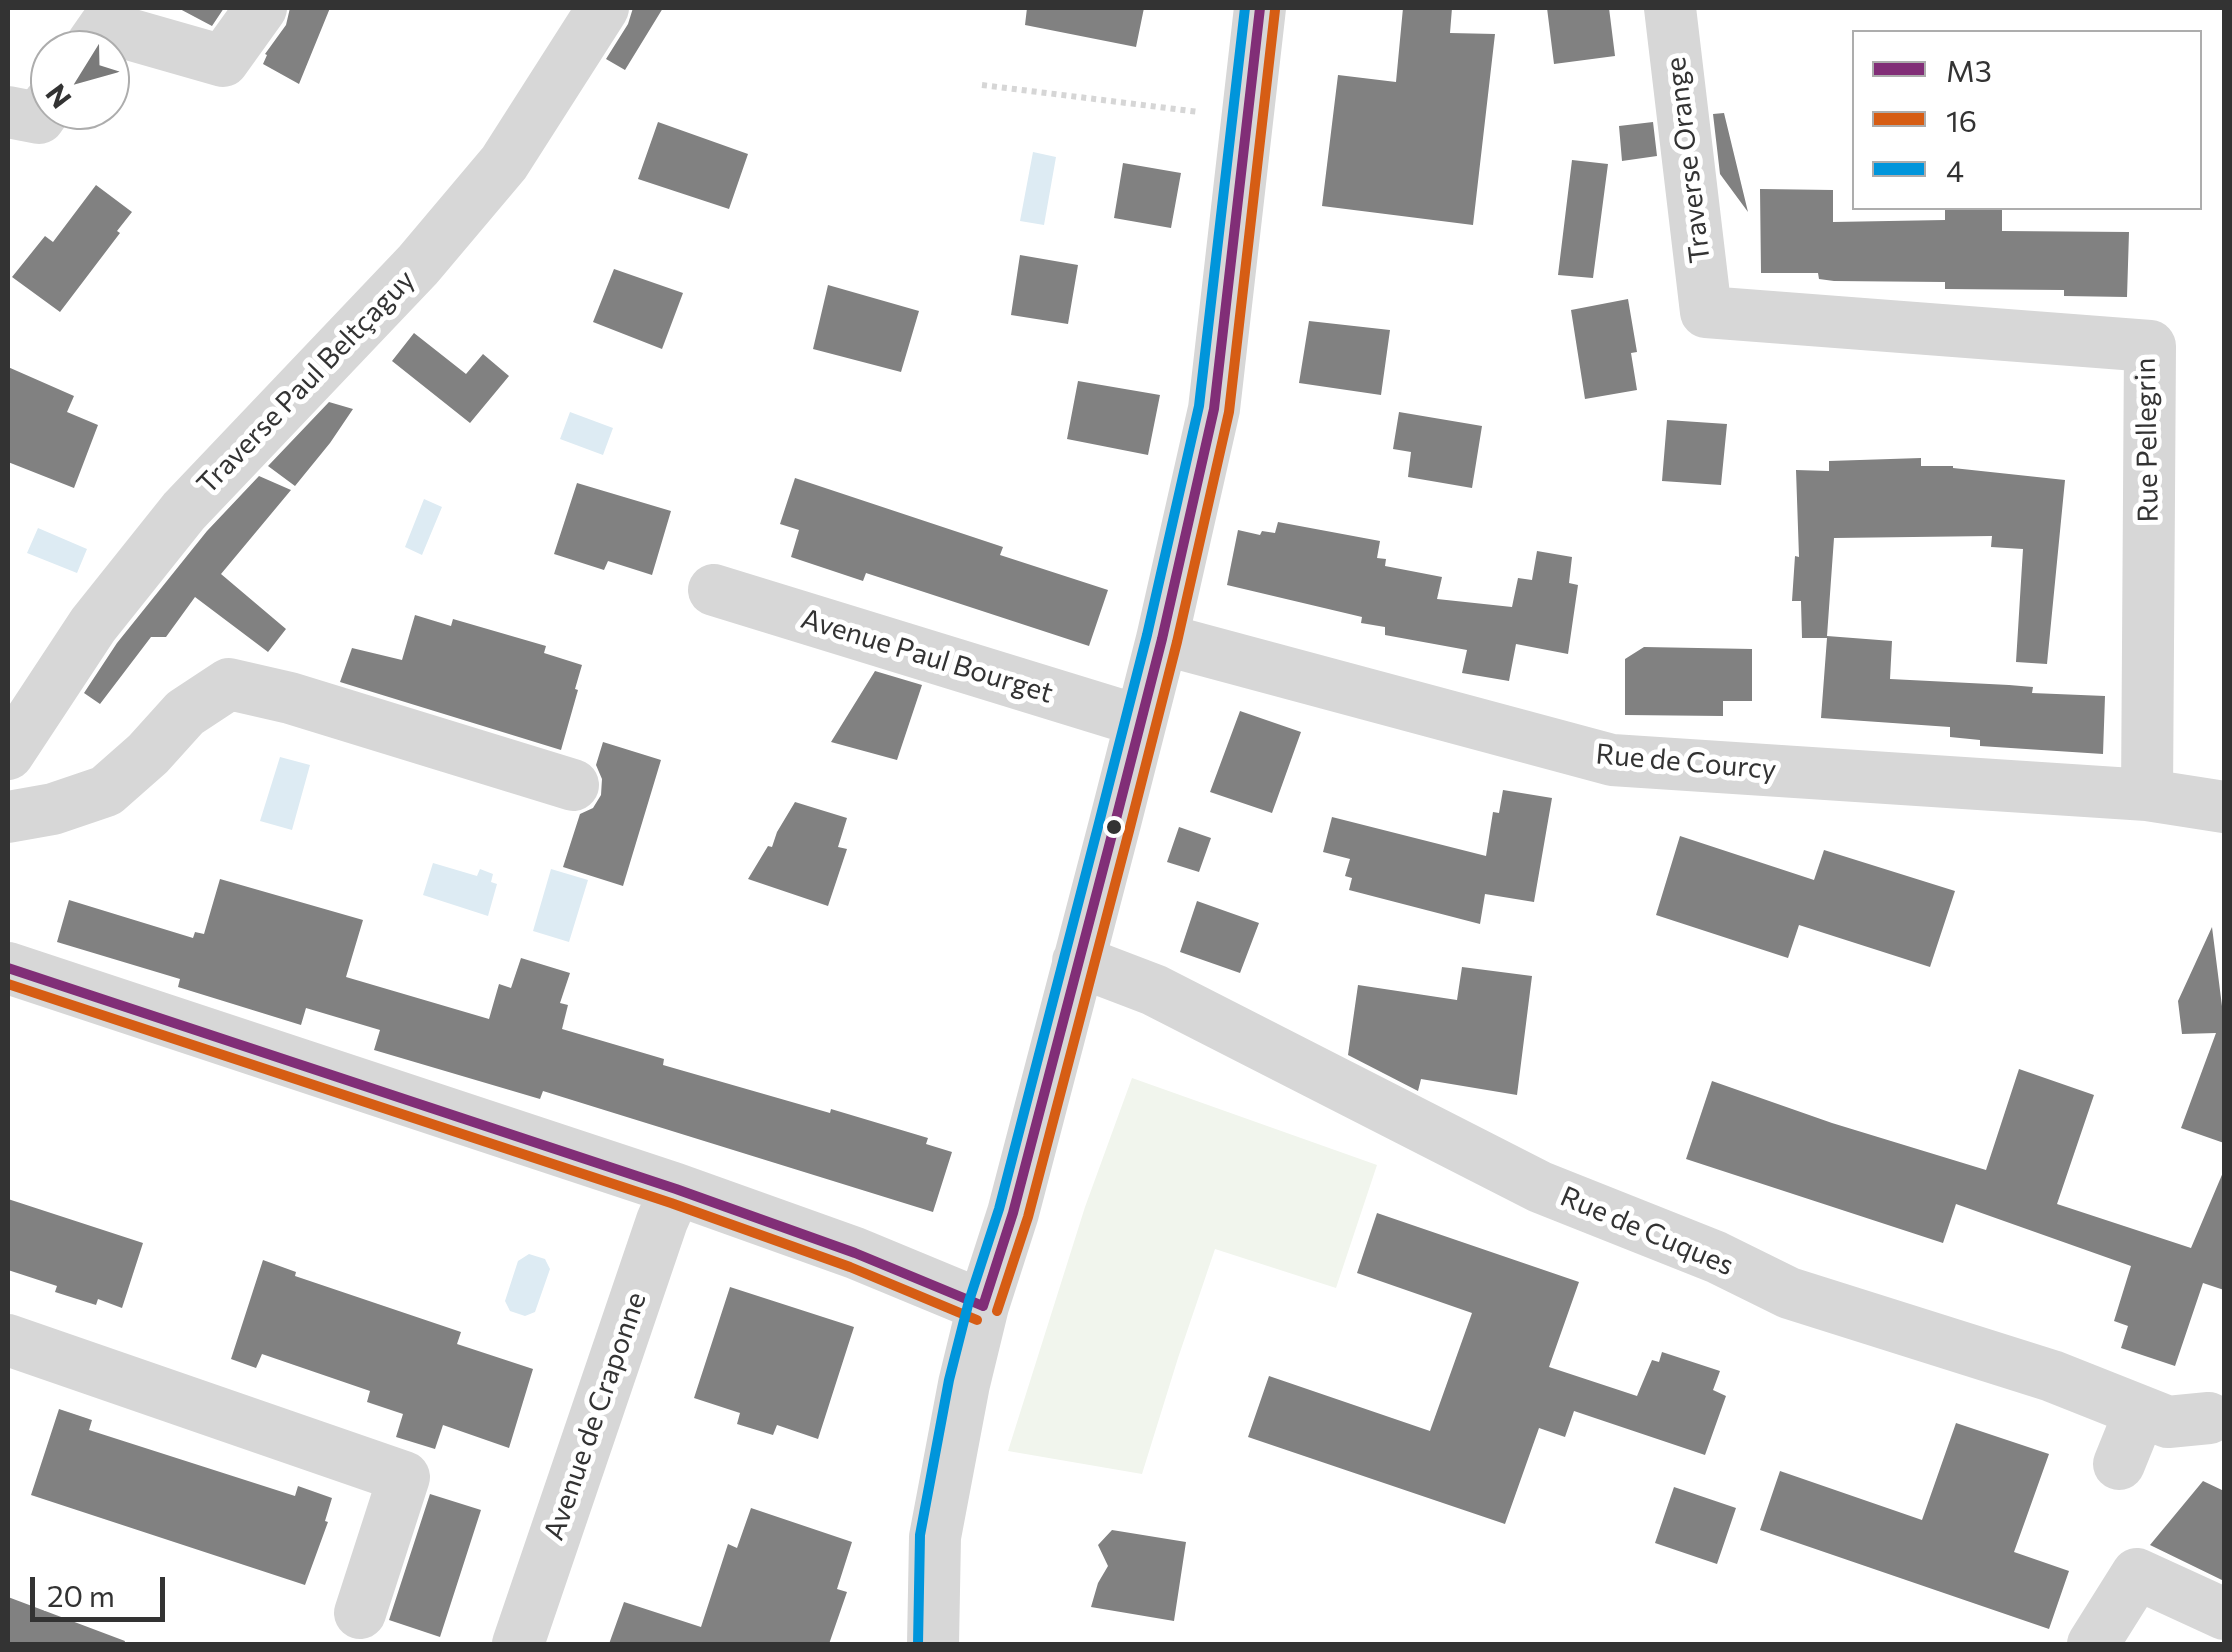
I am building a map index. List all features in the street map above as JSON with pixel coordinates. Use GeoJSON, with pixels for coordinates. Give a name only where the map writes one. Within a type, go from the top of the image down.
{"type":"FeatureCollection","features":[{"type":"Feature","properties":{"kind":"street"},"geometry":{"type":"LineString","coordinates":[[130,34],[223,61],[261,8]]}},
{"type":"Feature","properties":{"kind":"street","name":"Traverse Paul Beltçaguy"},"geometry":{"type":"LineString","coordinates":[[8,754],[94,625],[184,511],[418,265],[504,163],[603,8]]}},
{"type":"Feature","properties":{"kind":"street"},"geometry":{"type":"LineString","coordinates":[[933,1644],[935,1536],[964,1384],[983,1306],[1013,1212],[1162,639],[1214,409],[1260,8]]}},
{"type":"Feature","properties":{"kind":"street","name":"Traverse Orange"},"geometry":{"type":"LineString","coordinates":[[1670,8],[1706,312]]}},
{"type":"Feature","properties":{"kind":"street","name":"Rue Pellegrin"},"geometry":{"type":"LineString","coordinates":[[1706,312],[2150,346],[2146,795]]}},
{"type":"Feature","properties":{"kind":"street","name":"Avenue Paul Bourget"},"geometry":{"type":"LineString","coordinates":[[714,590],[1140,721]]}},
{"type":"Feature","properties":{"kind":"street","name":"Rue de Courcy"},"geometry":{"type":"LineString","coordinates":[[1162,639],[1612,760],[2146,795],[2224,807]]}},
{"type":"Feature","properties":{"kind":"street"},"geometry":{"type":"LineString","coordinates":[[8,816],[54,809],[106,791],[148,754],[185,713],[229,684],[290,698],[572,785]]}},
{"type":"Feature","properties":{"kind":"street","name":"Rue de Cuques"},"geometry":{"type":"LineString","coordinates":[[1078,962],[1154,990],[1540,1186],[1716,1257],[1789,1293],[2052,1376],[2130,1434],[2219,1412]]}},
{"type":"Feature","properties":{"kind":"street"},"geometry":{"type":"LineString","coordinates":[[8,968],[676,1190],[856,1253],[983,1306]]}},
{"type":"Feature","properties":{"kind":"street","name":"Avenue de Craponne"},"geometry":{"type":"LineString","coordinates":[[518,1644],[662,1221],[676,1190]]}},
{"type":"Feature","properties":{"kind":"street"},"geometry":{"type":"LineString","coordinates":[[8,1340],[404,1477],[360,1613]]}},
{"type":"Feature","properties":{"kind":"street"},"geometry":{"type":"LineString","coordinates":[[2093,1644],[2137,1574],[2224,1614]]}},
{"type":"Feature","properties":{"kind":"path"},"geometry":{"type":"LineString","coordinates":[[982,85],[1246,118]]}},
{"type":"Feature","properties":{"kind":"shaded area"},"geometry":{"type":"Polygon","coordinates":[[[1033,152],[1056,157],[1044,225],[1020,221],[1033,152]]]}},
{"type":"Feature","properties":{"kind":"shaded area"},"geometry":{"type":"Polygon","coordinates":[[[570,412],[613,428],[603,455],[560,439],[570,412]]]}},
{"type":"Feature","properties":{"kind":"shaded area"},"geometry":{"type":"Polygon","coordinates":[[[424,499],[442,507],[422,555],[405,547],[424,499]]]}},
{"type":"Feature","properties":{"kind":"shaded area"},"geometry":{"type":"Polygon","coordinates":[[[38,528],[87,549],[77,573],[27,553],[38,528]]]}},
{"type":"Feature","properties":{"kind":"shaded area"},"geometry":{"type":"Polygon","coordinates":[[[280,757],[310,765],[292,830],[260,821],[280,757]]]}},
{"type":"Feature","properties":{"kind":"shaded area"},"geometry":{"type":"Polygon","coordinates":[[[433,863],[477,876],[480,869],[493,874],[491,882],[497,884],[488,916],[423,895],[433,863]]]}},
{"type":"Feature","properties":{"kind":"shaded area"},"geometry":{"type":"Polygon","coordinates":[[[551,869],[588,880],[569,942],[533,931],[551,869]]]}},
{"type":"Feature","properties":{"kind":"shaded area"},"geometry":{"type":"Polygon","coordinates":[[[1132,1078],[1377,1165],[1336,1288],[1215,1249],[1142,1474],[1008,1451],[1085,1207],[1132,1078]]]}},
{"type":"Feature","properties":{"kind":"shaded area"},"geometry":{"type":"Polygon","coordinates":[[[529,1254],[545,1259],[550,1269],[535,1312],[525,1316],[510,1311],[505,1301],[518,1261],[529,1254]]]}},
{"type":"Feature","properties":{"kind":"building"},"geometry":{"type":"Polygon","coordinates":[[[178,8],[224,8],[212,26],[178,8]]]}},
{"type":"Feature","properties":{"kind":"building"},"geometry":{"type":"Polygon","coordinates":[[[290,8],[330,8],[299,84],[263,64],[265,54],[286,25],[290,8]]]}},
{"type":"Feature","properties":{"kind":"building"},"geometry":{"type":"Polygon","coordinates":[[[633,8],[663,8],[625,70],[606,59],[628,24],[633,8]]]}},
{"type":"Feature","properties":{"kind":"building"},"geometry":{"type":"Polygon","coordinates":[[[1027,8],[1144,8],[1136,47],[1025,25],[1027,8]]]}},
{"type":"Feature","properties":{"kind":"building"},"geometry":{"type":"Polygon","coordinates":[[[1403,8],[1452,8],[1450,33],[1495,34],[1473,225],[1322,206],[1338,75],[1396,82],[1403,8]]]}},
{"type":"Feature","properties":{"kind":"building"},"geometry":{"type":"Polygon","coordinates":[[[1547,8],[1609,8],[1615,56],[1554,64],[1547,8]]]}},
{"type":"Feature","properties":{"kind":"building"},"geometry":{"type":"Polygon","coordinates":[[[1724,113],[1748,212],[1720,174],[1713,114],[1724,113]]]}},
{"type":"Feature","properties":{"kind":"building"},"geometry":{"type":"Polygon","coordinates":[[[658,122],[748,154],[729,209],[638,179],[658,122]]]}},
{"type":"Feature","properties":{"kind":"building"},"geometry":{"type":"Polygon","coordinates":[[[1653,122],[1657,156],[1622,161],[1619,126],[1653,122]]]}},
{"type":"Feature","properties":{"kind":"building"},"geometry":{"type":"Polygon","coordinates":[[[1572,160],[1608,164],[1593,278],[1558,275],[1572,160]]]}},
{"type":"Feature","properties":{"kind":"building"},"geometry":{"type":"Polygon","coordinates":[[[1123,163],[1181,173],[1171,228],[1114,218],[1123,163]]]}},
{"type":"Feature","properties":{"kind":"building"},"geometry":{"type":"Polygon","coordinates":[[[96,185],[132,212],[60,312],[12,277],[45,236],[53,242],[96,185]]]}},
{"type":"Feature","properties":{"kind":"building"},"geometry":{"type":"Polygon","coordinates":[[[1760,189],[1833,190],[1833,222],[1945,220],[1945,210],[2002,210],[2002,231],[2129,232],[2127,297],[2064,296],[2064,290],[1945,289],[1945,282],[1834,281],[1819,279],[1818,273],[1761,273],[1760,189]]]}},
{"type":"Feature","properties":{"kind":"building"},"geometry":{"type":"Polygon","coordinates":[[[1020,255],[1078,265],[1068,324],[1011,315],[1020,255]]]}},
{"type":"Feature","properties":{"kind":"building"},"geometry":{"type":"Polygon","coordinates":[[[614,269],[683,293],[662,349],[593,322],[614,269]]]}},
{"type":"Feature","properties":{"kind":"building"},"geometry":{"type":"Polygon","coordinates":[[[828,285],[919,311],[901,372],[813,349],[828,285]]]}},
{"type":"Feature","properties":{"kind":"building"},"geometry":{"type":"Polygon","coordinates":[[[1628,299],[1637,352],[1631,353],[1637,390],[1585,399],[1571,310],[1628,299]]]}},
{"type":"Feature","properties":{"kind":"building"},"geometry":{"type":"Polygon","coordinates":[[[1309,321],[1390,330],[1381,395],[1299,383],[1309,321]]]}},
{"type":"Feature","properties":{"kind":"building"},"geometry":{"type":"Polygon","coordinates":[[[414,333],[466,374],[483,354],[509,376],[470,423],[392,361],[414,333]]]}},
{"type":"Feature","properties":{"kind":"building"},"geometry":{"type":"Polygon","coordinates":[[[8,367],[74,396],[67,412],[98,425],[74,488],[8,462],[8,367]]]}},
{"type":"Feature","properties":{"kind":"building"},"geometry":{"type":"Polygon","coordinates":[[[1078,381],[1160,395],[1148,455],[1067,439],[1078,381]]]}},
{"type":"Feature","properties":{"kind":"building"},"geometry":{"type":"Polygon","coordinates":[[[329,402],[353,409],[295,486],[268,466],[329,402]]]}},
{"type":"Feature","properties":{"kind":"building"},"geometry":{"type":"Polygon","coordinates":[[[1399,412],[1482,426],[1472,488],[1408,477],[1411,452],[1393,449],[1399,412]]]}},
{"type":"Feature","properties":{"kind":"building"},"geometry":{"type":"Polygon","coordinates":[[[1667,420],[1727,424],[1721,485],[1662,481],[1667,420]]]}},
{"type":"Feature","properties":{"kind":"building"},"geometry":{"type":"Polygon","coordinates":[[[1921,458],[1921,466],[1953,466],[2065,480],[2047,664],[2016,662],[2023,549],[1991,547],[1992,536],[1834,538],[1827,636],[1892,641],[1890,679],[2009,685],[2033,687],[2032,693],[2105,696],[2103,754],[1980,746],[1980,740],[1950,737],[1950,727],[1821,718],[1827,638],[1802,638],[1801,601],[1792,601],[1795,556],[1799,557],[1796,470],[1829,471],[1829,461],[1921,458]]]}},
{"type":"Feature","properties":{"kind":"building"},"geometry":{"type":"Polygon","coordinates":[[[259,476],[291,490],[221,574],[286,629],[268,652],[195,597],[166,637],[151,637],[100,704],[84,693],[117,643],[207,531],[259,476]]]}},
{"type":"Feature","properties":{"kind":"building"},"geometry":{"type":"Polygon","coordinates":[[[795,478],[1003,547],[1000,555],[1108,590],[1089,646],[866,573],[863,581],[791,557],[799,530],[780,524],[795,478]]]}},
{"type":"Feature","properties":{"kind":"building"},"geometry":{"type":"Polygon","coordinates":[[[577,483],[671,511],[652,575],[608,561],[604,570],[554,554],[577,483]]]}},
{"type":"Feature","properties":{"kind":"building"},"geometry":{"type":"Polygon","coordinates":[[[1278,522],[1380,541],[1377,558],[1386,559],[1385,566],[1442,577],[1437,599],[1512,607],[1518,578],[1532,580],[1537,551],[1572,557],[1569,583],[1578,585],[1568,654],[1516,644],[1509,681],[1462,673],[1467,650],[1385,635],[1385,627],[1361,623],[1362,617],[1227,585],[1238,530],[1260,535],[1262,531],[1275,533],[1278,522]]]}},
{"type":"Feature","properties":{"kind":"building"},"geometry":{"type":"Polygon","coordinates":[[[415,615],[451,626],[453,619],[546,646],[544,653],[582,665],[561,750],[340,682],[352,648],[402,660],[415,615]]]}},
{"type":"Feature","properties":{"kind":"building"},"geometry":{"type":"Polygon","coordinates":[[[1644,647],[1752,649],[1752,701],[1723,701],[1723,716],[1625,715],[1625,659],[1644,647]]]}},
{"type":"Feature","properties":{"kind":"building"},"geometry":{"type":"Polygon","coordinates":[[[875,671],[922,685],[897,760],[831,742],[875,671]]]}},
{"type":"Feature","properties":{"kind":"building"},"geometry":{"type":"Polygon","coordinates":[[[1240,711],[1301,732],[1272,813],[1210,792],[1240,711]]]}},
{"type":"Feature","properties":{"kind":"building"},"geometry":{"type":"Polygon","coordinates":[[[603,742],[661,760],[623,886],[563,867],[580,814],[593,808],[601,795],[602,779],[596,765],[603,742]]]}},
{"type":"Feature","properties":{"kind":"building"},"geometry":{"type":"Polygon","coordinates":[[[1503,790],[1552,798],[1534,902],[1485,894],[1480,924],[1349,890],[1352,878],[1345,876],[1350,859],[1323,852],[1332,817],[1486,856],[1493,812],[1499,813],[1503,790]]]}},
{"type":"Feature","properties":{"kind":"building"},"geometry":{"type":"Polygon","coordinates":[[[795,802],[847,818],[838,847],[847,849],[828,906],[748,879],[768,846],[772,847],[795,802]]]}},
{"type":"Feature","properties":{"kind":"building"},"geometry":{"type":"Polygon","coordinates":[[[1179,827],[1211,838],[1199,872],[1167,862],[1179,827]]]}},
{"type":"Feature","properties":{"kind":"building"},"geometry":{"type":"Polygon","coordinates":[[[1680,836],[1814,880],[1824,850],[1955,891],[1930,967],[1799,925],[1788,958],[1656,915],[1680,836]]]}},
{"type":"Feature","properties":{"kind":"building"},"geometry":{"type":"Polygon","coordinates":[[[220,879],[363,920],[346,977],[489,1019],[499,984],[511,988],[521,958],[570,973],[560,1003],[568,1005],[562,1029],[664,1059],[663,1065],[928,1138],[926,1144],[952,1152],[933,1212],[543,1091],[540,1099],[374,1050],[380,1030],[306,1008],[301,1025],[178,987],[180,979],[57,942],[69,900],[193,938],[195,932],[204,934],[220,879]]]}},
{"type":"Feature","properties":{"kind":"building"},"geometry":{"type":"Polygon","coordinates":[[[1197,901],[1259,923],[1240,973],[1180,952],[1197,901]]]}},
{"type":"Feature","properties":{"kind":"building"},"geometry":{"type":"Polygon","coordinates":[[[2212,927],[2224,1022],[2224,1143],[2181,1128],[2216,1033],[2182,1034],[2178,1001],[2212,927]]]}},
{"type":"Feature","properties":{"kind":"building"},"geometry":{"type":"Polygon","coordinates":[[[1462,967],[1532,976],[1517,1095],[1421,1079],[1418,1091],[1348,1055],[1358,985],[1457,1000],[1462,967]]]}},
{"type":"Feature","properties":{"kind":"building"},"geometry":{"type":"Polygon","coordinates":[[[2019,1069],[2094,1095],[2057,1204],[2191,1248],[2224,1170],[2224,1290],[2203,1283],[2175,1366],[2121,1348],[2128,1326],[2114,1321],[2131,1266],[1956,1204],[1943,1243],[1686,1159],[1712,1081],[1986,1170],[2019,1069]]]}},
{"type":"Feature","properties":{"kind":"building"},"geometry":{"type":"Polygon","coordinates":[[[8,1199],[143,1243],[122,1308],[98,1299],[96,1305],[55,1292],[57,1286],[8,1270],[8,1199]]]}},
{"type":"Feature","properties":{"kind":"building"},"geometry":{"type":"Polygon","coordinates":[[[1377,1213],[1579,1282],[1549,1367],[1637,1396],[1652,1360],[1659,1362],[1662,1352],[1720,1371],[1713,1390],[1726,1396],[1705,1455],[1574,1411],[1565,1437],[1539,1428],[1505,1524],[1248,1437],[1269,1376],[1430,1431],[1472,1313],[1357,1273],[1377,1213]]]}},
{"type":"Feature","properties":{"kind":"building"},"geometry":{"type":"Polygon","coordinates":[[[263,1260],[296,1272],[295,1276],[461,1332],[457,1344],[533,1369],[509,1448],[443,1425],[435,1449],[396,1437],[403,1414],[367,1402],[370,1391],[262,1354],[256,1368],[231,1359],[263,1260]]]}},
{"type":"Feature","properties":{"kind":"building"},"geometry":{"type":"Polygon","coordinates":[[[730,1287],[854,1327],[818,1439],[777,1425],[773,1435],[737,1424],[740,1413],[694,1398],[730,1287]]]}},
{"type":"Feature","properties":{"kind":"building"},"geometry":{"type":"Polygon","coordinates":[[[59,1409],[92,1420],[89,1430],[295,1496],[298,1486],[332,1498],[325,1521],[328,1522],[305,1585],[31,1495],[59,1409]]]}},
{"type":"Feature","properties":{"kind":"building"},"geometry":{"type":"Polygon","coordinates":[[[1956,1423],[2049,1454],[2014,1552],[2069,1571],[2049,1629],[1760,1530],[1780,1471],[1922,1520],[1956,1423]]]}},
{"type":"Feature","properties":{"kind":"building"},"geometry":{"type":"Polygon","coordinates":[[[2203,1481],[2224,1491],[2224,1581],[2150,1545],[2203,1481]]]}},
{"type":"Feature","properties":{"kind":"building"},"geometry":{"type":"Polygon","coordinates":[[[1674,1487],[1736,1508],[1717,1564],[1655,1543],[1674,1487]]]}},
{"type":"Feature","properties":{"kind":"building"},"geometry":{"type":"Polygon","coordinates":[[[430,1494],[481,1510],[440,1637],[389,1620],[430,1494]]]}},
{"type":"Feature","properties":{"kind":"building"},"geometry":{"type":"Polygon","coordinates":[[[751,1508],[852,1542],[837,1589],[847,1592],[829,1644],[609,1644],[624,1602],[701,1627],[728,1544],[737,1548],[751,1508]]]}},
{"type":"Feature","properties":{"kind":"building"},"geometry":{"type":"Polygon","coordinates":[[[1112,1530],[1186,1542],[1174,1621],[1091,1607],[1108,1566],[1098,1545],[1112,1530]]]}},
{"type":"Feature","properties":{"kind":"building"},"geometry":{"type":"Polygon","coordinates":[[[8,1597],[125,1641],[124,1644],[8,1644],[8,1597]]]}},
{"type":"Feature","properties":{"kind":"transit line","name":"4"},"geometry":{"type":"LineString","coordinates":[[918,1644],[920,1535],[949,1380],[999,1209],[1099,823],[1199,406],[1245,8]]}},
{"type":"Feature","properties":{"kind":"transit line","name":"M3"},"geometry":{"type":"LineString","coordinates":[[983,1306],[1013,1213],[1114,827],[1214,409],[1260,8]]}},
{"type":"Feature","properties":{"kind":"transit line","name":"16"},"geometry":{"type":"LineString","coordinates":[[997,1311],[1028,1217],[1129,831],[1229,412],[1275,10]]}},
{"type":"Feature","properties":{"kind":"transit line","name":"M3"},"geometry":{"type":"LineString","coordinates":[[8,968],[676,1189],[855,1253],[983,1306]]}},
{"type":"Feature","properties":{"kind":"transit line","name":"16"},"geometry":{"type":"LineString","coordinates":[[8,984],[671,1203],[850,1267],[977,1320]]}}]}
